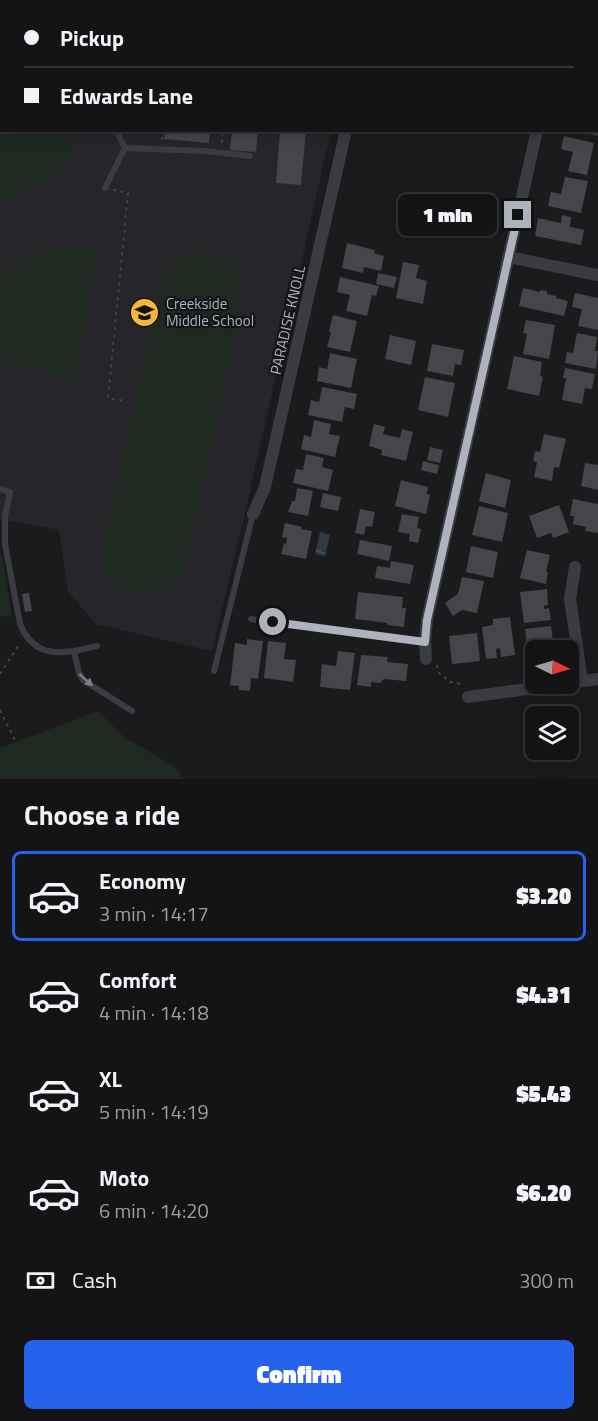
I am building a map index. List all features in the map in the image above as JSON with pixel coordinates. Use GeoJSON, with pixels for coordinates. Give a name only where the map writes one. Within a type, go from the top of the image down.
{"type":"FeatureCollection","features":[{"type":"Feature","properties":{"kind":"street","name":"PARADISE KNOLL"},"geometry":{"type":"LineString","coordinates":[[254,514],[265,488],[346,132]]}},
{"type":"Feature","properties":{"kind":"street"},"geometry":{"type":"LineString","coordinates":[[426,657],[427,620],[537,132]]}},
{"type":"Feature","properties":{"kind":"street"},"geometry":{"type":"LineString","coordinates":[[508,258],[598,275]]}},
{"type":"Feature","properties":{"kind":"street"},"geometry":{"type":"LineString","coordinates":[[575,567],[570,599],[582,681]]}},
{"type":"Feature","properties":{"kind":"street"},"geometry":{"type":"LineString","coordinates":[[579,681],[598,679]]}},
{"type":"Feature","properties":{"kind":"street"},"geometry":{"type":"LineString","coordinates":[[471,697],[525,689]]}},
{"type":"Feature","properties":{"kind":"lane"},"geometry":{"type":"LineString","coordinates":[[117,132],[125,148]]}},
{"type":"Feature","properties":{"kind":"lane"},"geometry":{"type":"LineString","coordinates":[[125,148],[206,151],[250,156]]}},
{"type":"Feature","properties":{"kind":"lane"},"geometry":{"type":"LineString","coordinates":[[105,188],[125,148]]}},
{"type":"Feature","properties":{"kind":"lane"},"geometry":{"type":"LineString","coordinates":[[0,489],[10,492],[5,517],[5,544],[16,613],[25,635],[32,643],[51,653],[97,646]]}},
{"type":"Feature","properties":{"kind":"lane"},"geometry":{"type":"LineString","coordinates":[[214,671],[254,514]]}},
{"type":"Feature","properties":{"kind":"lane"},"geometry":{"type":"LineString","coordinates":[[251,619],[425,642]]}},
{"type":"Feature","properties":{"kind":"lane"},"geometry":{"type":"LineString","coordinates":[[74,651],[78,673],[83,680],[132,711]]}},
{"type":"Feature","properties":{"kind":"path"},"geometry":{"type":"LineString","coordinates":[[222,145],[223,132]]}},
{"type":"Feature","properties":{"kind":"path"},"geometry":{"type":"LineString","coordinates":[[105,188],[128,193],[108,398],[125,401]]}},
{"type":"Feature","properties":{"kind":"path"},"geometry":{"type":"LineString","coordinates":[[0,674],[25,635]]}},
{"type":"Feature","properties":{"kind":"path"},"geometry":{"type":"LineString","coordinates":[[426,657],[437,660],[438,672],[450,682],[458,683],[471,697]]}},
{"type":"Feature","properties":{"kind":"path"},"geometry":{"type":"LineString","coordinates":[[0,710],[16,742]]}},
{"type":"Feature","properties":{"kind":"shaded area","name":"Creekside Middle School"},"geometry":{"type":"Polygon","coordinates":[[[0,132],[331,132],[212,651],[96,624],[68,592],[59,530],[0,519],[0,132]]]}},
{"type":"Feature","properties":{"kind":"shaded area"},"geometry":{"type":"Polygon","coordinates":[[[0,132],[74,132],[67,167],[14,200],[0,197],[0,132]]]}},
{"type":"Feature","properties":{"kind":"shaded area"},"geometry":{"type":"Polygon","coordinates":[[[68,246],[98,248],[78,369],[71,376],[0,363],[0,277],[13,265],[39,252],[68,246]]]}},
{"type":"Feature","properties":{"kind":"shaded area"},"geometry":{"type":"Polygon","coordinates":[[[207,252],[230,264],[234,269],[241,282],[243,300],[184,570],[176,581],[158,593],[136,594],[116,585],[109,576],[102,549],[163,277],[181,258],[207,252]]]}},
{"type":"Feature","properties":{"kind":"shaded area"},"geometry":{"type":"Polygon","coordinates":[[[2,555],[12,615],[0,617],[0,556],[2,555]]]}},
{"type":"Feature","properties":{"kind":"shaded area"},"geometry":{"type":"Polygon","coordinates":[[[98,711],[124,737],[174,766],[184,779],[0,779],[0,748],[98,711]]]}},
{"type":"Feature","properties":{"kind":"water"},"geometry":{"type":"Polygon","coordinates":[[[320,532],[330,535],[325,556],[315,554],[320,532]]]}},
{"type":"Feature","properties":{"kind":"building"},"geometry":{"type":"Polygon","coordinates":[[[165,132],[210,132],[209,143],[164,139],[165,132]]]}},
{"type":"Feature","properties":{"kind":"building"},"geometry":{"type":"Polygon","coordinates":[[[232,132],[258,132],[256,152],[230,150],[232,132]]]}},
{"type":"Feature","properties":{"kind":"building"},"geometry":{"type":"Polygon","coordinates":[[[280,132],[306,132],[301,185],[276,183],[280,132]]]}},
{"type":"Feature","properties":{"kind":"building"},"geometry":{"type":"Polygon","coordinates":[[[584,132],[598,132],[597,136],[584,132]]]}},
{"type":"Feature","properties":{"kind":"building"},"geometry":{"type":"Polygon","coordinates":[[[564,136],[594,143],[587,175],[568,171],[573,152],[561,149],[564,136]]]}},
{"type":"Feature","properties":{"kind":"building"},"geometry":{"type":"Polygon","coordinates":[[[565,177],[588,181],[581,213],[548,206],[551,192],[561,194],[565,177]]]}},
{"type":"Feature","properties":{"kind":"building"},"geometry":{"type":"Polygon","coordinates":[[[562,215],[571,217],[570,227],[584,230],[581,245],[535,236],[538,218],[561,223],[562,215]]]}},
{"type":"Feature","properties":{"kind":"building"},"geometry":{"type":"Polygon","coordinates":[[[347,243],[375,250],[374,253],[384,256],[381,271],[364,267],[363,273],[342,268],[347,243]]]}},
{"type":"Feature","properties":{"kind":"building"},"geometry":{"type":"Polygon","coordinates":[[[403,262],[419,265],[416,278],[427,281],[423,304],[396,298],[403,262]]]}},
{"type":"Feature","properties":{"kind":"building"},"geometry":{"type":"Polygon","coordinates":[[[378,273],[397,277],[394,288],[376,284],[378,273]]]}},
{"type":"Feature","properties":{"kind":"building"},"geometry":{"type":"Polygon","coordinates":[[[340,277],[379,286],[376,296],[372,295],[367,316],[346,311],[350,295],[337,292],[340,277]]]}},
{"type":"Feature","properties":{"kind":"building"},"geometry":{"type":"Polygon","coordinates":[[[523,288],[540,292],[540,290],[547,291],[547,294],[568,301],[564,316],[519,306],[523,288]]]}},
{"type":"Feature","properties":{"kind":"building"},"geometry":{"type":"Polygon","coordinates":[[[575,293],[598,298],[598,330],[578,326],[582,309],[572,307],[575,293]]]}},
{"type":"Feature","properties":{"kind":"building"},"geometry":{"type":"Polygon","coordinates":[[[333,315],[357,321],[350,352],[327,347],[333,315]]]}},
{"type":"Feature","properties":{"kind":"building"},"geometry":{"type":"Polygon","coordinates":[[[526,320],[555,325],[549,359],[523,354],[527,334],[523,333],[526,320]]]}},
{"type":"Feature","properties":{"kind":"building"},"geometry":{"type":"Polygon","coordinates":[[[577,333],[597,337],[596,369],[565,363],[567,352],[573,353],[577,333]]]}},
{"type":"Feature","properties":{"kind":"building"},"geometry":{"type":"Polygon","coordinates":[[[390,335],[416,341],[411,365],[385,359],[390,335]]]}},
{"type":"Feature","properties":{"kind":"building"},"geometry":{"type":"Polygon","coordinates":[[[432,344],[464,350],[461,365],[455,364],[453,376],[427,371],[432,344]]]}},
{"type":"Feature","properties":{"kind":"building"},"geometry":{"type":"Polygon","coordinates":[[[330,353],[357,359],[351,388],[317,381],[319,367],[327,369],[330,353]]]}},
{"type":"Feature","properties":{"kind":"building"},"geometry":{"type":"Polygon","coordinates":[[[514,356],[542,362],[540,376],[543,377],[539,396],[507,389],[514,356]]]}},
{"type":"Feature","properties":{"kind":"building"},"geometry":{"type":"Polygon","coordinates":[[[565,368],[595,374],[592,389],[585,388],[582,404],[562,400],[566,378],[563,378],[565,368]]]}},
{"type":"Feature","properties":{"kind":"building"},"geometry":{"type":"Polygon","coordinates":[[[425,377],[455,383],[448,417],[418,410],[425,377]]]}},
{"type":"Feature","properties":{"kind":"building"},"geometry":{"type":"Polygon","coordinates":[[[322,387],[357,394],[354,409],[345,407],[342,422],[308,415],[311,400],[319,402],[322,387]]]}},
{"type":"Feature","properties":{"kind":"building"},"geometry":{"type":"Polygon","coordinates":[[[314,420],[331,424],[329,434],[340,436],[335,457],[301,449],[304,435],[311,437],[314,420]]]}},
{"type":"Feature","properties":{"kind":"building"},"geometry":{"type":"Polygon","coordinates":[[[374,424],[385,427],[383,434],[400,438],[402,429],[413,432],[406,461],[381,455],[382,450],[369,446],[374,424]]]}},
{"type":"Feature","properties":{"kind":"building"},"geometry":{"type":"Polygon","coordinates":[[[544,434],[566,439],[559,468],[554,467],[552,481],[534,477],[537,462],[533,461],[535,451],[540,452],[544,434]]]}},
{"type":"Feature","properties":{"kind":"building"},"geometry":{"type":"Polygon","coordinates":[[[430,447],[443,450],[440,463],[427,460],[430,447]]]}},
{"type":"Feature","properties":{"kind":"building"},"geometry":{"type":"Polygon","coordinates":[[[306,454],[324,458],[322,467],[333,470],[328,491],[293,483],[296,469],[303,470],[306,454]]]}},
{"type":"Feature","properties":{"kind":"building"},"geometry":{"type":"Polygon","coordinates":[[[423,461],[439,465],[437,474],[421,470],[423,461]]]}},
{"type":"Feature","properties":{"kind":"building"},"geometry":{"type":"Polygon","coordinates":[[[585,463],[598,465],[598,490],[581,486],[585,463]]]}},
{"type":"Feature","properties":{"kind":"building"},"geometry":{"type":"Polygon","coordinates":[[[486,473],[511,480],[505,508],[479,501],[486,473]]]}},
{"type":"Feature","properties":{"kind":"building"},"geometry":{"type":"Polygon","coordinates":[[[401,480],[428,487],[427,494],[430,495],[426,514],[395,506],[401,480]]]}},
{"type":"Feature","properties":{"kind":"building"},"geometry":{"type":"Polygon","coordinates":[[[297,488],[313,491],[308,516],[288,512],[292,501],[295,501],[297,488]]]}},
{"type":"Feature","properties":{"kind":"building"},"geometry":{"type":"Polygon","coordinates":[[[323,493],[341,497],[338,511],[320,507],[323,493]]]}},
{"type":"Feature","properties":{"kind":"building"},"geometry":{"type":"Polygon","coordinates":[[[573,499],[598,504],[598,533],[585,531],[586,527],[573,524],[574,516],[570,516],[573,499]]]}},
{"type":"Feature","properties":{"kind":"building"},"geometry":{"type":"Polygon","coordinates":[[[559,505],[569,532],[553,538],[551,533],[537,538],[529,516],[559,505]]]}},
{"type":"Feature","properties":{"kind":"building"},"geometry":{"type":"Polygon","coordinates":[[[479,506],[508,513],[502,542],[472,535],[479,506]]]}},
{"type":"Feature","properties":{"kind":"building"},"geometry":{"type":"Polygon","coordinates":[[[360,509],[375,512],[372,527],[366,526],[364,535],[355,533],[360,509]]]}},
{"type":"Feature","properties":{"kind":"building"},"geometry":{"type":"Polygon","coordinates":[[[402,514],[419,517],[417,528],[421,529],[418,543],[409,541],[410,534],[398,532],[402,514]]]}},
{"type":"Feature","properties":{"kind":"building"},"geometry":{"type":"Polygon","coordinates":[[[285,523],[312,531],[306,559],[281,554],[287,538],[282,537],[285,523]]]}},
{"type":"Feature","properties":{"kind":"building"},"geometry":{"type":"Polygon","coordinates":[[[360,540],[392,546],[389,561],[357,554],[360,540]]]}},
{"type":"Feature","properties":{"kind":"building"},"geometry":{"type":"Polygon","coordinates":[[[471,546],[498,552],[493,578],[466,572],[471,546]]]}},
{"type":"Feature","properties":{"kind":"building"},"geometry":{"type":"Polygon","coordinates":[[[527,550],[550,555],[546,584],[520,578],[527,550]]]}},
{"type":"Feature","properties":{"kind":"building"},"geometry":{"type":"Polygon","coordinates":[[[391,561],[414,565],[410,584],[375,578],[377,566],[390,568],[391,561]]]}},
{"type":"Feature","properties":{"kind":"building"},"geometry":{"type":"Polygon","coordinates":[[[462,577],[484,581],[477,613],[462,610],[453,616],[445,603],[458,594],[462,577]]]}},
{"type":"Feature","properties":{"kind":"building"},"geometry":{"type":"Polygon","coordinates":[[[547,589],[548,605],[544,606],[544,609],[549,608],[551,620],[524,623],[520,592],[547,589]]]}},
{"type":"Feature","properties":{"kind":"building"},"geometry":{"type":"Polygon","coordinates":[[[358,592],[403,597],[402,608],[406,608],[404,627],[355,619],[358,592]]]}},
{"type":"Feature","properties":{"kind":"building"},"geometry":{"type":"Polygon","coordinates":[[[29,593],[32,611],[25,612],[22,594],[29,593]]]}},
{"type":"Feature","properties":{"kind":"building"},"geometry":{"type":"Polygon","coordinates":[[[510,617],[515,655],[501,657],[500,648],[496,649],[497,658],[486,659],[482,627],[493,625],[493,619],[510,617]]]}},
{"type":"Feature","properties":{"kind":"building"},"geometry":{"type":"Polygon","coordinates":[[[551,626],[553,640],[526,640],[525,629],[551,626]]]}},
{"type":"Feature","properties":{"kind":"building"},"geometry":{"type":"Polygon","coordinates":[[[477,633],[480,661],[452,664],[449,636],[477,633]]]}},
{"type":"Feature","properties":{"kind":"building"},"geometry":{"type":"Polygon","coordinates":[[[247,639],[263,641],[258,679],[251,678],[250,691],[239,690],[239,686],[230,685],[235,643],[247,645],[247,639]]]}},
{"type":"Feature","properties":{"kind":"building"},"geometry":{"type":"Polygon","coordinates":[[[268,641],[286,643],[284,659],[296,660],[293,682],[264,678],[268,641]]]}},
{"type":"Feature","properties":{"kind":"building"},"geometry":{"type":"Polygon","coordinates":[[[338,651],[355,653],[350,690],[320,687],[322,664],[336,666],[338,651]]]}},
{"type":"Feature","properties":{"kind":"building"},"geometry":{"type":"Polygon","coordinates":[[[361,655],[388,657],[387,662],[408,664],[406,681],[384,679],[380,683],[371,682],[371,687],[357,685],[361,655]]]}},
{"type":"Feature","properties":{"kind":"place","name":"Creekside Middle School"},"geometry":{"type":"Point","coordinates":[145,313]}},
{"type":"Feature","properties":{"kind":"route"},"geometry":{"type":"LineString","coordinates":[[273,622],[425,642],[427,620],[518,215]]}}]}
